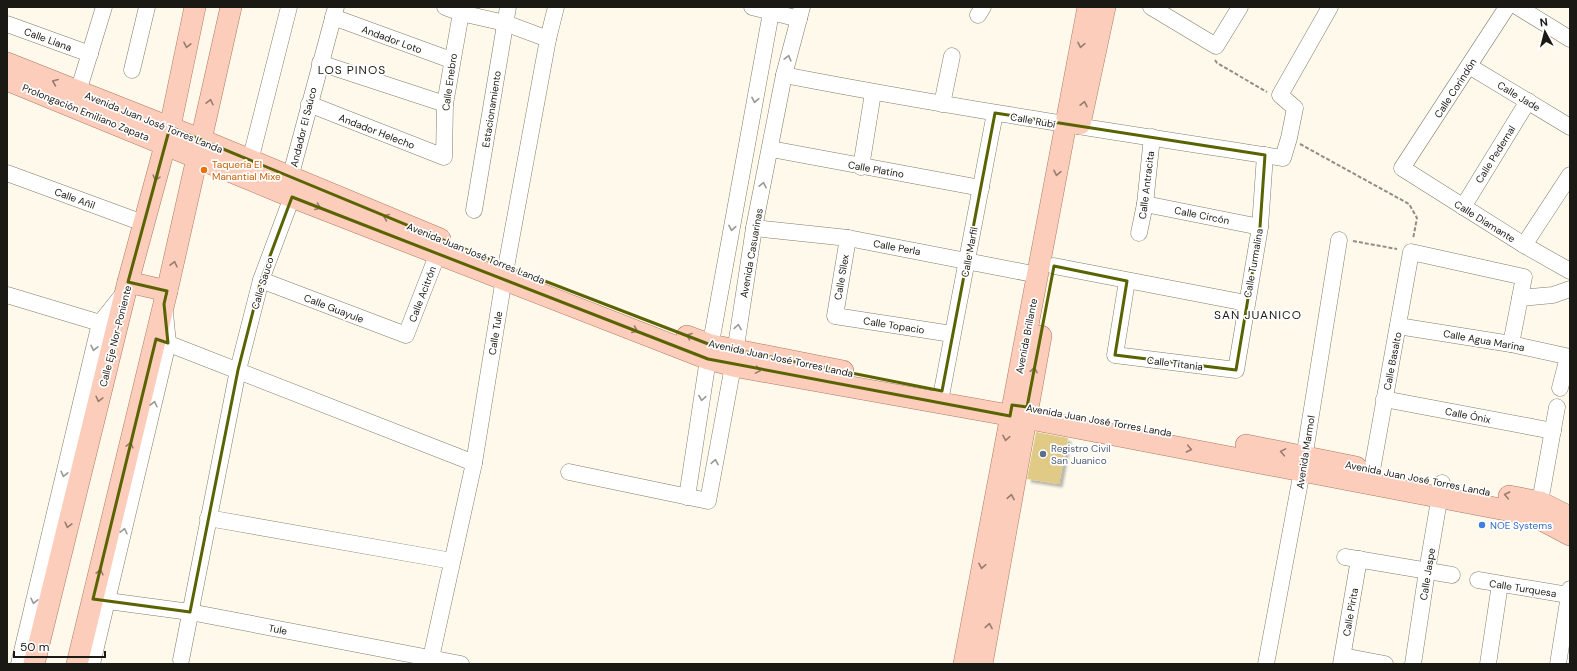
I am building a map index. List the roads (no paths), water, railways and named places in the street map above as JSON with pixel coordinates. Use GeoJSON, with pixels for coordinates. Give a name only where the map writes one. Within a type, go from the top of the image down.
{"type":"FeatureCollection","features":[{"type":"Feature","properties":{"kind":"main road","name":"Calle Eje Nor-Poniente"},"geometry":{"type":"LineString","coordinates":[[34,664],[127,286],[167,136],[195,7]]}},
{"type":"Feature","properties":{"kind":"main road"},"geometry":{"type":"LineString","coordinates":[[78,664],[101,600],[162,341],[166,298],[232,7]]}},
{"type":"Feature","properties":{"kind":"main road","name":"Avenida Brillante"},"geometry":{"type":"LineString","coordinates":[[964,664],[1019,412],[1046,270],[1073,126],[1088,7]]}},
{"type":"Feature","properties":{"kind":"main road","name":"Avenida Brillante"},"geometry":{"type":"LineString","coordinates":[[1073,126],[1105,7]]}},
{"type":"Feature","properties":{"kind":"main road","name":"Avenida Juan José Torres Landa"},"geometry":{"type":"LineString","coordinates":[[7,63],[78,92],[167,136],[291,187],[710,352],[1019,412],[1304,463],[1441,491],[1540,502],[1570,517]]}},
{"type":"Feature","properties":{"kind":"main road","name":"Prolongación Emiliano Zapata"},"geometry":{"type":"LineString","coordinates":[[7,80],[167,136]]}},
{"type":"Feature","properties":{"kind":"main road","name":"Avenida Juan José Torres Landa"},"geometry":{"type":"LineString","coordinates":[[200,149],[250,160],[291,187],[438,253],[505,272]]}},
{"type":"Feature","properties":{"kind":"main road"},"geometry":{"type":"LineString","coordinates":[[127,286],[166,298]]}},
{"type":"Feature","properties":{"kind":"main road","name":"Avenida Juan José Torres Landa"},"geometry":{"type":"LineString","coordinates":[[734,357],[942,391],[1019,412]]}},
{"type":"Feature","properties":{"kind":"main road","name":"Avenida Brillante"},"geometry":{"type":"LineString","coordinates":[[982,664],[1019,412]]}},
{"type":"Feature","properties":{"kind":"main road","name":"Avenida Juan José Torres Landa"},"geometry":{"type":"LineString","coordinates":[[1304,463],[1372,470],[1441,491],[1532,515],[1570,535]]}},
{"type":"Feature","properties":{"kind":"street"},"geometry":{"type":"LineString","coordinates":[[132,70],[147,7]]}},
{"type":"Feature","properties":{"kind":"street"},"geometry":{"type":"LineString","coordinates":[[250,160],[290,7]]}},
{"type":"Feature","properties":{"kind":"street"},"geometry":{"type":"LineString","coordinates":[[445,7],[461,10],[505,23],[548,39]]}},
{"type":"Feature","properties":{"kind":"street","name":"Estacionamiento"},"geometry":{"type":"LineString","coordinates":[[474,210],[508,7]]}},
{"type":"Feature","properties":{"kind":"street","name":"Calle Tule"},"geometry":{"type":"LineString","coordinates":[[431,658],[474,464],[505,272],[548,39],[556,7]]}},
{"type":"Feature","properties":{"kind":"street"},"geometry":{"type":"LineString","coordinates":[[752,7],[800,13]]}},
{"type":"Feature","properties":{"kind":"street"},"geometry":{"type":"LineString","coordinates":[[1156,8],[1216,46],[1240,7]]}},
{"type":"Feature","properties":{"kind":"street","name":"Calle Rubí"},"geometry":{"type":"LineString","coordinates":[[784,75],[873,92],[1073,126],[1283,158],[1296,108],[1280,95],[1330,7]]}},
{"type":"Feature","properties":{"kind":"street","name":"Calle Corindón"},"geometry":{"type":"LineString","coordinates":[[1402,168],[1507,7]]}},
{"type":"Feature","properties":{"kind":"street"},"geometry":{"type":"LineString","coordinates":[[1518,7],[1570,39]]}},
{"type":"Feature","properties":{"kind":"street"},"geometry":{"type":"LineString","coordinates":[[78,92],[90,54],[101,8]]}},
{"type":"Feature","properties":{"kind":"street","name":"Calle Enebro"},"geometry":{"type":"LineString","coordinates":[[444,157],[445,104],[451,60],[461,10]]}},
{"type":"Feature","properties":{"kind":"street"},"geometry":{"type":"LineString","coordinates":[[569,472],[687,497],[710,352],[772,10]]}},
{"type":"Feature","properties":{"kind":"street","name":"Andador Loto"},"geometry":{"type":"LineString","coordinates":[[334,12],[451,60]]}},
{"type":"Feature","properties":{"kind":"street","name":"Andador El Saúco"},"geometry":{"type":"LineString","coordinates":[[291,187],[309,104],[334,12]]}},
{"type":"Feature","properties":{"kind":"street","name":"Avenida Casuarinas"},"geometry":{"type":"LineString","coordinates":[[687,497],[708,501],[734,357],[754,228],[771,149],[784,75],[800,13]]}},
{"type":"Feature","properties":{"kind":"street","name":"Calle Liana"},"geometry":{"type":"LineString","coordinates":[[7,24],[90,54]]}},
{"type":"Feature","properties":{"kind":"street"},"geometry":{"type":"LineString","coordinates":[[942,104],[952,56]]}},
{"type":"Feature","properties":{"kind":"street"},"geometry":{"type":"LineString","coordinates":[[320,63],[445,104]]}},
{"type":"Feature","properties":{"kind":"street","name":"Calle Jade"},"geometry":{"type":"LineString","coordinates":[[1469,66],[1570,127]]}},
{"type":"Feature","properties":{"kind":"street"},"geometry":{"type":"LineString","coordinates":[[861,167],[873,92]]}},
{"type":"Feature","properties":{"kind":"street","name":"Calle Pedernal"},"geometry":{"type":"LineString","coordinates":[[1462,207],[1528,101]]}},
{"type":"Feature","properties":{"kind":"street","name":"Andador Helecho"},"geometry":{"type":"LineString","coordinates":[[309,104],[444,157]]}},
{"type":"Feature","properties":{"kind":"street","name":"Calle Marfil"},"geometry":{"type":"LineString","coordinates":[[942,391],[995,113]]}},
{"type":"Feature","properties":{"kind":"street","name":"Calle Antracita"},"geometry":{"type":"LineString","coordinates":[[1139,233],[1145,204],[1152,137]]}},
{"type":"Feature","properties":{"kind":"street","name":"Calle Platino"},"geometry":{"type":"LineString","coordinates":[[771,149],[861,167],[981,188]]}},
{"type":"Feature","properties":{"kind":"street","name":"Calle Turmalina"},"geometry":{"type":"LineString","coordinates":[[1236,370],[1246,303],[1260,227],[1265,156]]}},
{"type":"Feature","properties":{"kind":"street","name":"Calle Diamante"},"geometry":{"type":"LineString","coordinates":[[1402,168],[1462,207],[1570,271]]}},
{"type":"Feature","properties":{"kind":"street","name":"Calle Añil"},"geometry":{"type":"LineString","coordinates":[[7,173],[143,223]]}},
{"type":"Feature","properties":{"kind":"street"},"geometry":{"type":"LineString","coordinates":[[1524,245],[1570,176]]}},
{"type":"Feature","properties":{"kind":"street","name":"Calle Sauco"},"geometry":{"type":"LineString","coordinates":[[181,660],[238,370],[261,280],[291,187]]}},
{"type":"Feature","properties":{"kind":"street","name":"Calle Circón"},"geometry":{"type":"LineString","coordinates":[[1145,204],[1260,227]]}},
{"type":"Feature","properties":{"kind":"street","name":"Calle Perla"},"geometry":{"type":"LineString","coordinates":[[754,228],[848,238],[968,260],[1127,281],[1246,303]]}},
{"type":"Feature","properties":{"kind":"street","name":"Calle Sílex"},"geometry":{"type":"LineString","coordinates":[[835,316],[848,238]]}},
{"type":"Feature","properties":{"kind":"street","name":"Avenida Marmol"},"geometry":{"type":"LineString","coordinates":[[1266,664],[1304,463],[1340,240]]}},
{"type":"Feature","properties":{"kind":"street","name":"Calle Basalto"},"geometry":{"type":"LineString","coordinates":[[1372,470],[1411,252],[1524,277],[1520,298]]}},
{"type":"Feature","properties":{"kind":"street","name":"Calle Acitrón"},"geometry":{"type":"LineString","coordinates":[[406,335],[438,253]]}},
{"type":"Feature","properties":{"kind":"street","name":"Calle Guayule"},"geometry":{"type":"LineString","coordinates":[[261,280],[406,335]]}},
{"type":"Feature","properties":{"kind":"street","name":"Calle Titania"},"geometry":{"type":"LineString","coordinates":[[1127,281],[1115,355],[1236,370]]}},
{"type":"Feature","properties":{"kind":"street"},"geometry":{"type":"LineString","coordinates":[[19,664],[100,323],[127,286]]}},
{"type":"Feature","properties":{"kind":"street"},"geometry":{"type":"LineString","coordinates":[[1511,344],[1520,298],[1553,295],[1570,289]]}},
{"type":"Feature","properties":{"kind":"street"},"geometry":{"type":"LineString","coordinates":[[7,295],[100,323]]}},
{"type":"Feature","properties":{"kind":"street","name":"Calle Topacio"},"geometry":{"type":"LineString","coordinates":[[835,316],[952,334]]}},
{"type":"Feature","properties":{"kind":"street","name":"Calle Agua Marina"},"geometry":{"type":"LineString","coordinates":[[1398,326],[1511,344],[1569,357]]}},
{"type":"Feature","properties":{"kind":"street"},"geometry":{"type":"LineString","coordinates":[[162,341],[474,464]]}},
{"type":"Feature","properties":{"kind":"street"},"geometry":{"type":"LineString","coordinates":[[1560,388],[1569,357]]}},
{"type":"Feature","properties":{"kind":"street","name":"Calle Ónix"},"geometry":{"type":"LineString","coordinates":[[1384,400],[1553,431]]}},
{"type":"Feature","properties":{"kind":"street"},"geometry":{"type":"LineString","coordinates":[[1540,502],[1557,406]]}},
{"type":"Feature","properties":{"kind":"street","name":"Calle Jaspe"},"geometry":{"type":"LineString","coordinates":[[1414,664],[1427,571],[1441,491]]}},
{"type":"Feature","properties":{"kind":"street"},"geometry":{"type":"LineString","coordinates":[[208,518],[452,561]]}},
{"type":"Feature","properties":{"kind":"street","name":"Calle Pirita"},"geometry":{"type":"LineString","coordinates":[[1342,660],[1352,558],[1427,571]]}},
{"type":"Feature","properties":{"kind":"street"},"geometry":{"type":"LineString","coordinates":[[1427,571],[1452,575]]}},
{"type":"Feature","properties":{"kind":"street","name":"Calle Turquesa"},"geometry":{"type":"LineString","coordinates":[[1478,580],[1569,592]]}},
{"type":"Feature","properties":{"kind":"street"},"geometry":{"type":"LineString","coordinates":[[1488,664],[1500,584]]}},
{"type":"Feature","properties":{"kind":"street"},"geometry":{"type":"LineString","coordinates":[[1558,664],[1567,635],[1569,592]]}},
{"type":"Feature","properties":{"kind":"street"},"geometry":{"type":"LineString","coordinates":[[92,664],[101,600]]}},
{"type":"Feature","properties":{"kind":"street","name":"Tule"},"geometry":{"type":"LineString","coordinates":[[101,600],[190,612],[461,664]]}},
{"type":"Feature","properties":{"kind":"street"},"geometry":{"type":"LineString","coordinates":[[1342,660],[1385,664]]}},
{"type":"Feature","properties":{"kind":"place","name":"Taquería El Manantial Mixe"},"geometry":{"type":"Point","coordinates":[204,170]}},
{"type":"Feature","properties":{"kind":"place","name":"Registro Civil San Juanico"},"geometry":{"type":"Point","coordinates":[1043,454]}},
{"type":"Feature","properties":{"kind":"place","name":"NOE Systems"},"geometry":{"type":"Point","coordinates":[1482,525]}},
{"type":"Feature","properties":{"kind":"district","name":"LOS PINOS"},"geometry":{"type":"Point","coordinates":[352,70]}},
{"type":"Feature","properties":{"kind":"district","name":"SAN JUANICO"},"geometry":{"type":"Point","coordinates":[1258,315]}}]}
